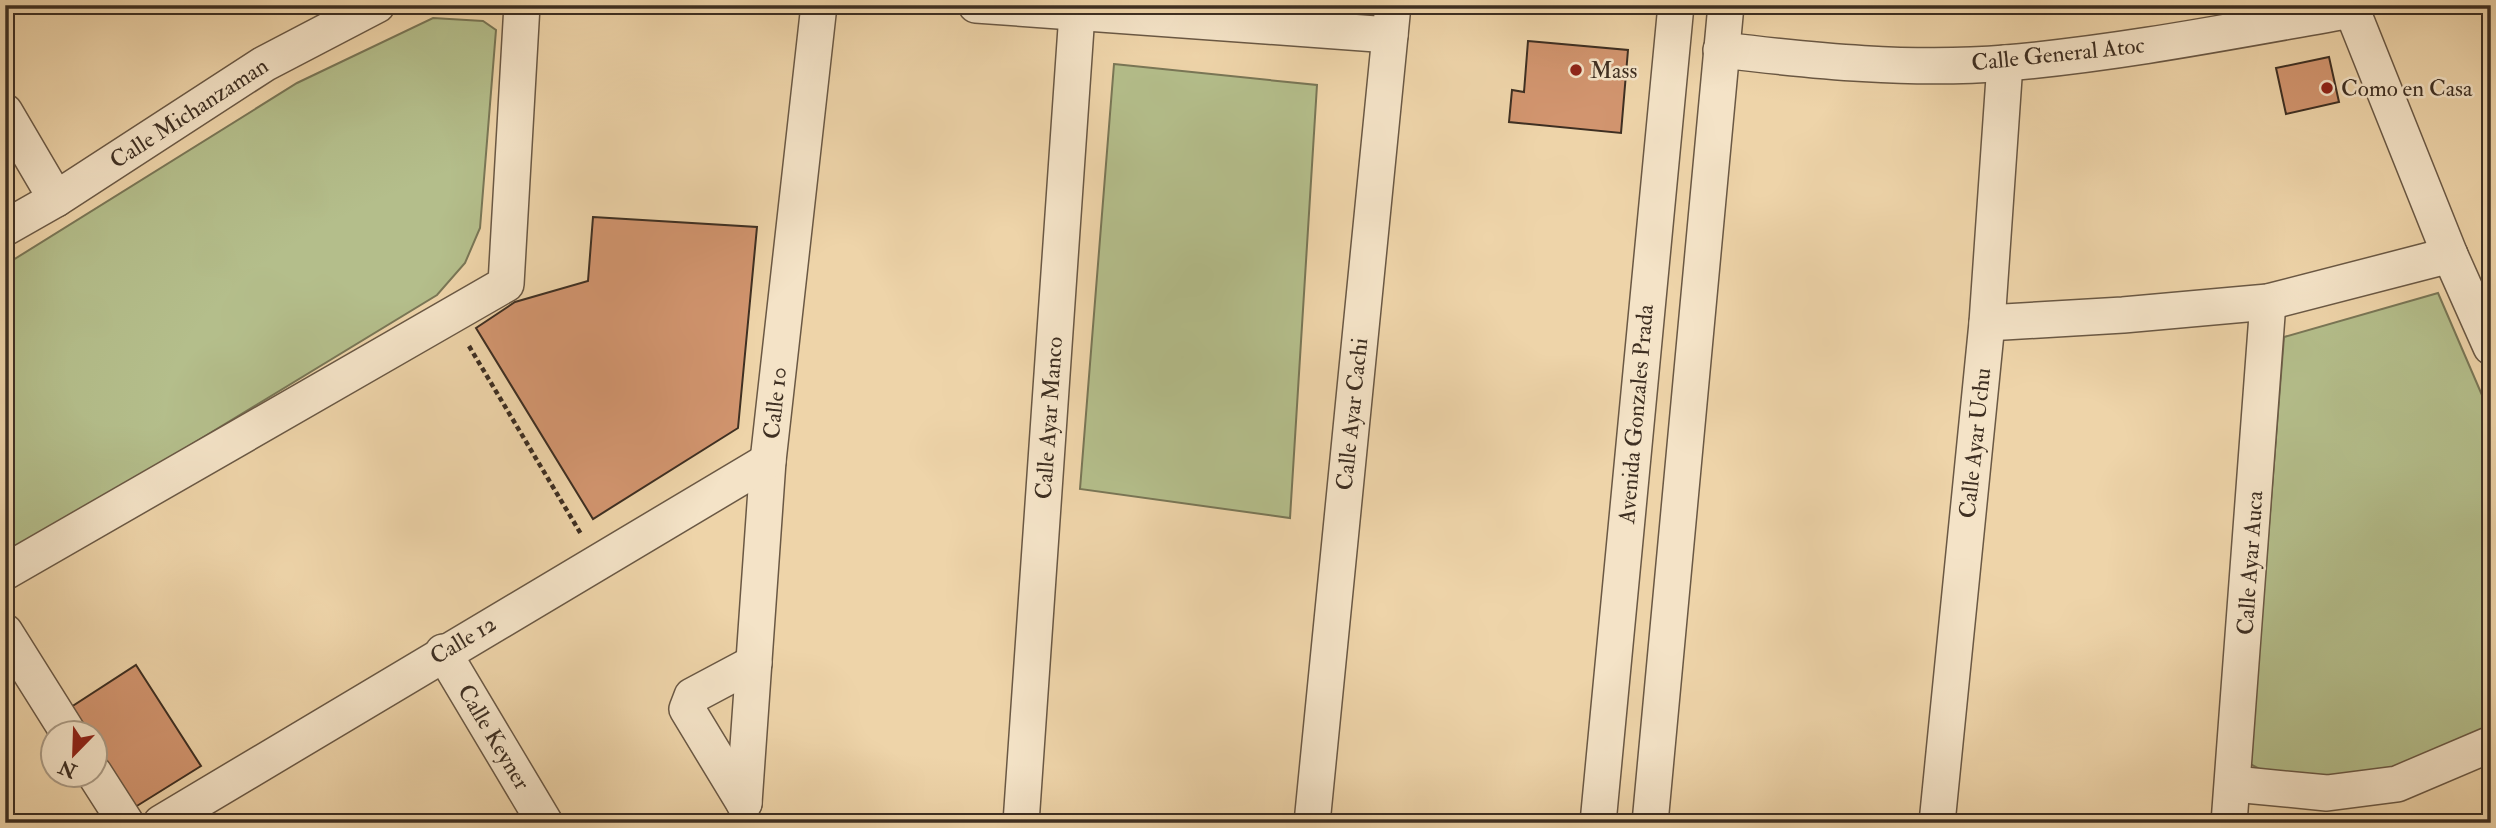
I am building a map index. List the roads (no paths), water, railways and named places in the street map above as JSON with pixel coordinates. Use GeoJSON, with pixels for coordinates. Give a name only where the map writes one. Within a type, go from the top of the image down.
{"type":"FeatureCollection","features":[{"type":"Feature","properties":{"kind":"street","name":"Calle Michanzaman"},"geometry":{"type":"LineString","coordinates":[[5,228],[57,199],[264,64],[377,5]]}},
{"type":"Feature","properties":{"kind":"street"},"geometry":{"type":"LineString","coordinates":[[5,572],[506,284],[522,5]]}},
{"type":"Feature","properties":{"kind":"street","name":"Calle 10"},"geometry":{"type":"LineString","coordinates":[[754,663],[692,696],[687,702],[687,709],[744,803],[754,663],[768,461],[818,5]]}},
{"type":"Feature","properties":{"kind":"street"},"geometry":{"type":"LineString","coordinates":[[976,5],[1077,13],[1392,20]]}},
{"type":"Feature","properties":{"kind":"street","name":"Avenida Gonzales Prada"},"geometry":{"type":"LineString","coordinates":[[1598,823],[1676,5]]}},
{"type":"Feature","properties":{"kind":"street"},"geometry":{"type":"LineString","coordinates":[[1650,823],[1726,5]]}},
{"type":"Feature","properties":{"kind":"street"},"geometry":{"type":"LineString","coordinates":[[2351,8],[2449,255],[2491,347]]}},
{"type":"Feature","properties":{"kind":"street","name":"Calle General Atoc"},"geometry":{"type":"LineString","coordinates":[[1721,50],[1816,62],[2005,63],[2173,42],[2351,8]]}},
{"type":"Feature","properties":{"kind":"street","name":"Calle Ayar Manco"},"geometry":{"type":"LineString","coordinates":[[1021,823],[1077,13]]}},
{"type":"Feature","properties":{"kind":"street","name":"Calle Ayar Cachi"},"geometry":{"type":"LineString","coordinates":[[1312,823],[1392,20]]}},
{"type":"Feature","properties":{"kind":"street","name":"Calle Ayar Uchu"},"geometry":{"type":"LineString","coordinates":[[1937,823],[1987,323],[2005,63]]}},
{"type":"Feature","properties":{"kind":"street"},"geometry":{"type":"LineString","coordinates":[[5,112],[57,199]]}},
{"type":"Feature","properties":{"kind":"street"},"geometry":{"type":"LineString","coordinates":[[1987,323],[2268,302],[2449,255]]}},
{"type":"Feature","properties":{"kind":"street","name":"Calle Ayar Auca"},"geometry":{"type":"LineString","coordinates":[[2229,823],[2268,302]]}},
{"type":"Feature","properties":{"kind":"street","name":"Calle 12"},"geometry":{"type":"LineString","coordinates":[[160,823],[443,652],[768,461]]}},
{"type":"Feature","properties":{"kind":"street"},"geometry":{"type":"LineString","coordinates":[[5,632],[61,720]]}},
{"type":"Feature","properties":{"kind":"street","name":"Calle Keyner"},"geometry":{"type":"LineString","coordinates":[[443,652],[545,823]]}},
{"type":"Feature","properties":{"kind":"street"},"geometry":{"type":"LineString","coordinates":[[2234,784],[2328,793],[2397,784],[2491,744]]}},
{"type":"Feature","properties":{"kind":"street"},"geometry":{"type":"LineString","coordinates":[[105,790],[126,823]]}},
{"type":"Feature","properties":{"kind":"place","name":"Mass"},"geometry":{"type":"Point","coordinates":[1576,70]}},
{"type":"Feature","properties":{"kind":"place","name":"Como en Casa"},"geometry":{"type":"Point","coordinates":[2327,88]}}]}
